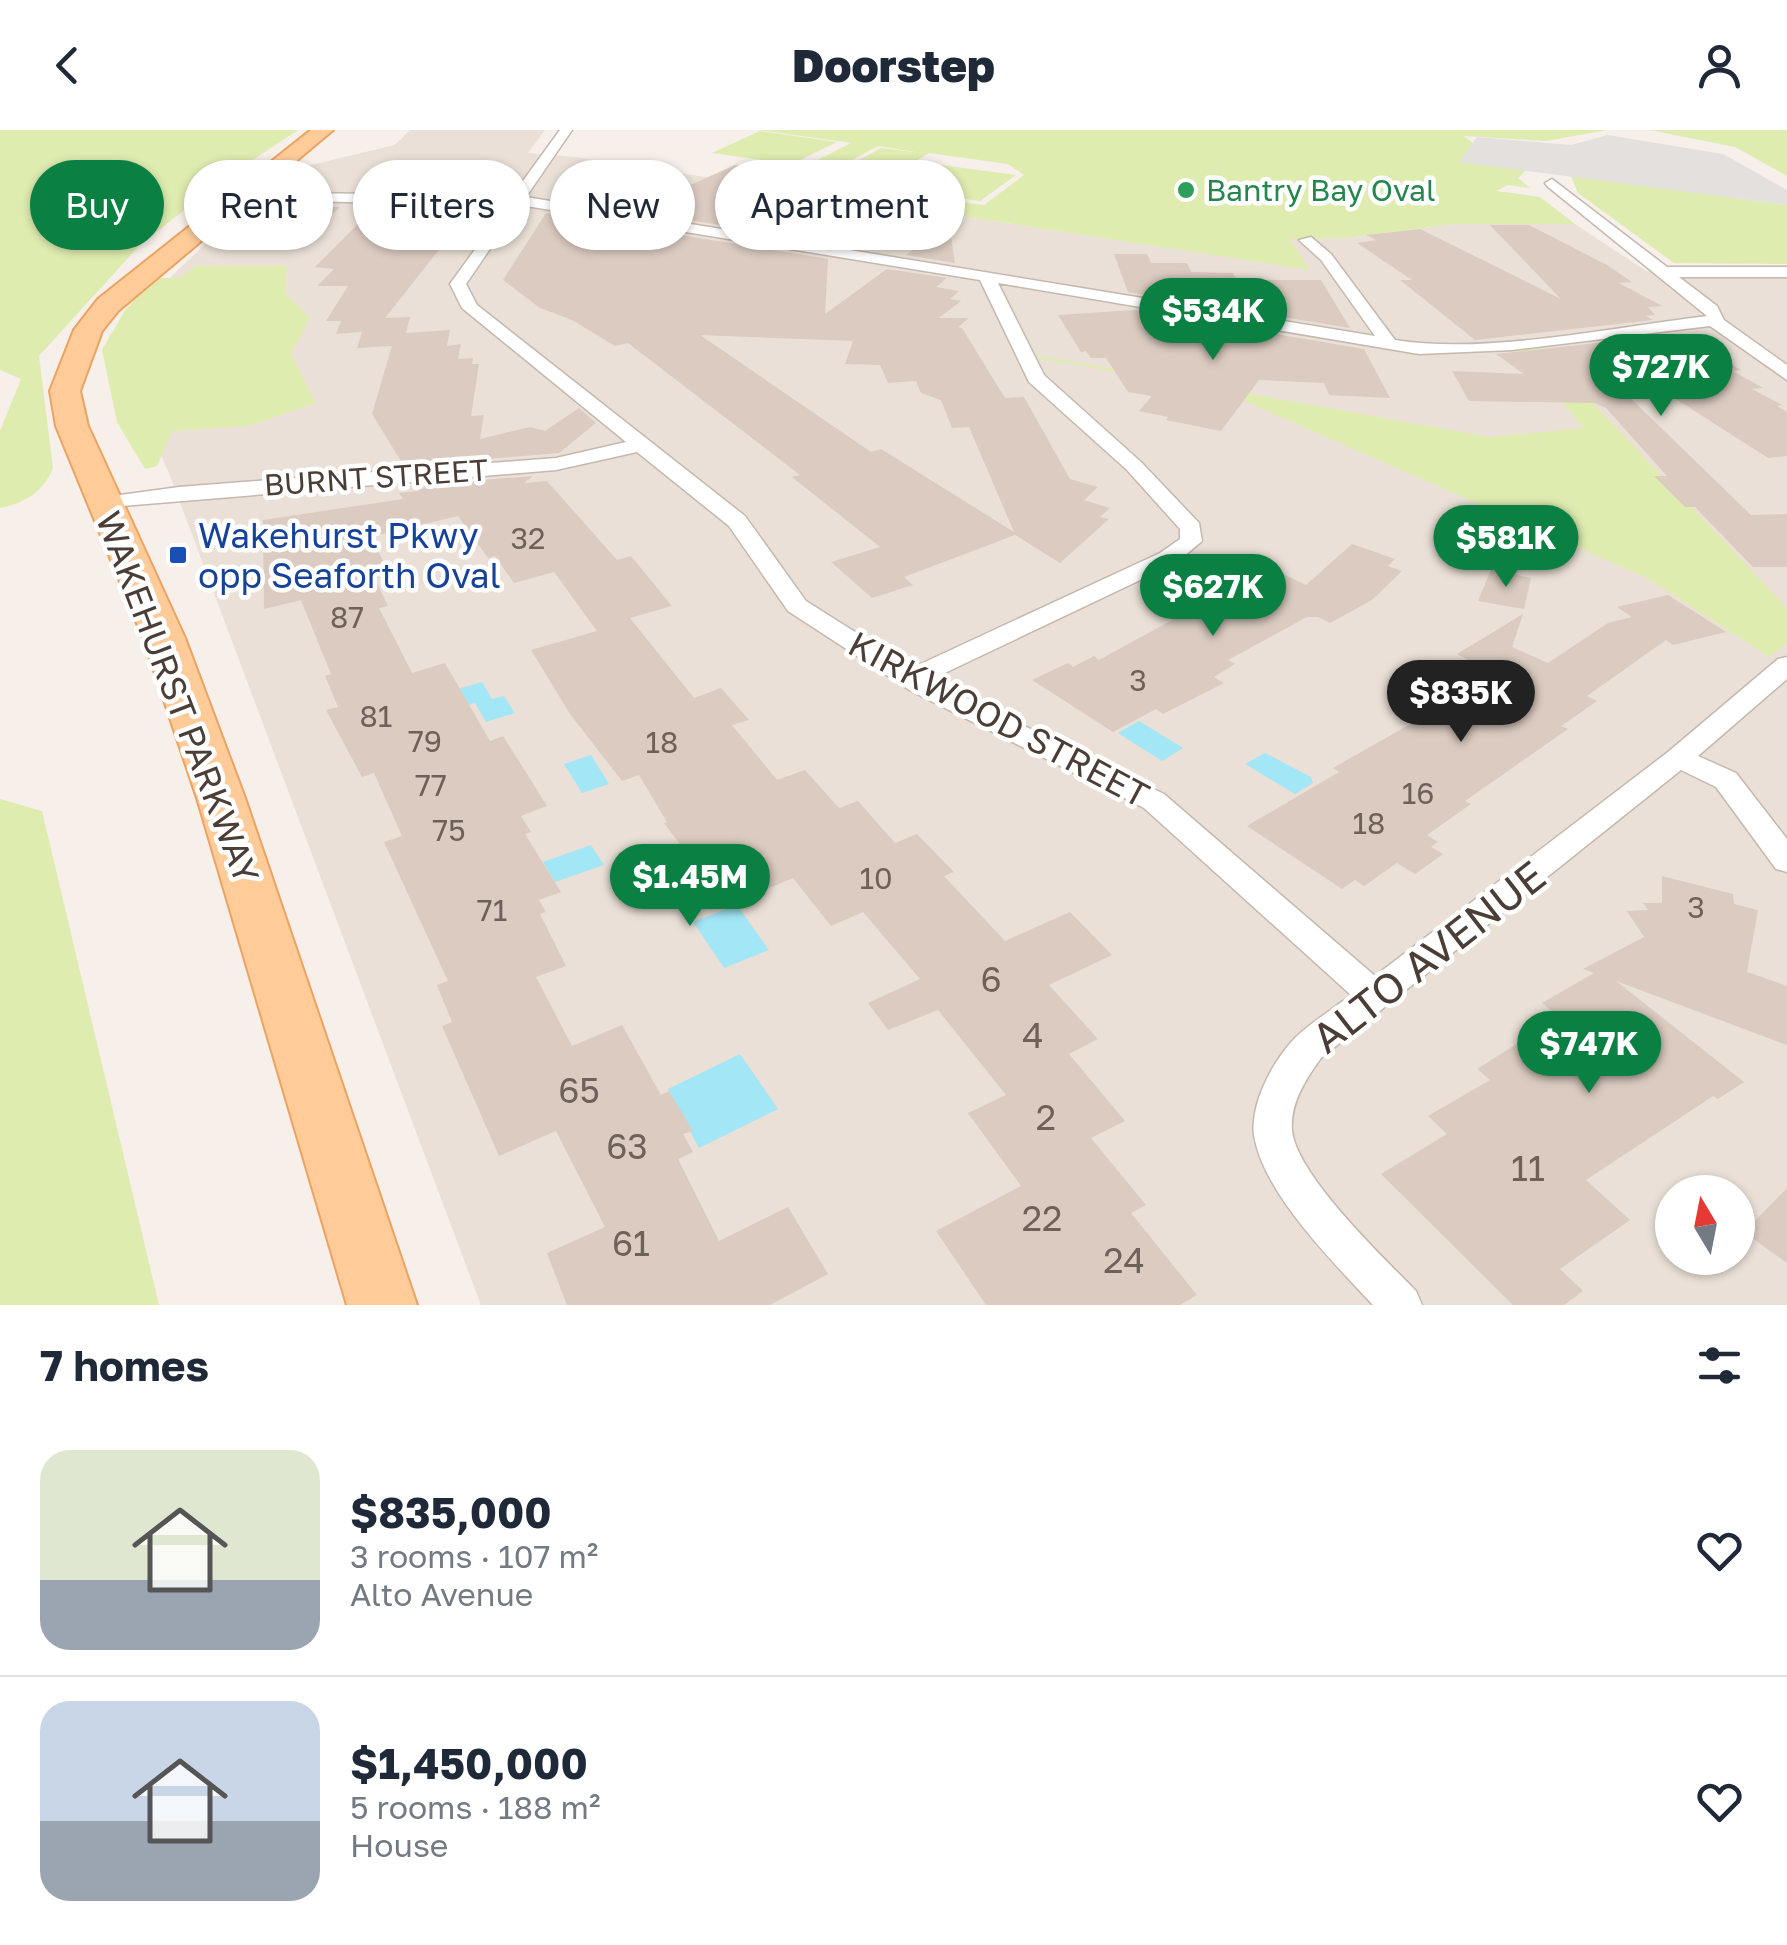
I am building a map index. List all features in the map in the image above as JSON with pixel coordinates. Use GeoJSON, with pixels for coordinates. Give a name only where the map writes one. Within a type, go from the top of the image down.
{"type":"FeatureCollection","features":[{"type":"Feature","properties":{"kind":"main road","name":"WAKEHURST PARKWAY"},"geometry":{"type":"LineString","coordinates":[[285,160],[323,130]]}},
{"type":"Feature","properties":{"kind":"main road","name":"WAKEHURST PARKWAY"},"geometry":{"type":"LineString","coordinates":[[184,242],[108,305],[88,330],[65,391],[76,436],[164,638],[221,798],[382,1305]]}},
{"type":"Feature","properties":{"kind":"street","name":"KIRKWOOD STREET"},"geometry":{"type":"LineString","coordinates":[[530,180],[566,130]]}},
{"type":"Feature","properties":{"kind":"street"},"geometry":{"type":"LineString","coordinates":[[530,201],[1391,346],[1450,350],[1717,317],[1552,183]]}},
{"type":"Feature","properties":{"kind":"street"},"geometry":{"type":"LineString","coordinates":[[1306,240],[1326,257],[1391,346]]}},
{"type":"Feature","properties":{"kind":"street","name":"KIRKWOOD STREET"},"geometry":{"type":"LineString","coordinates":[[481,250],[458,284],[470,308],[737,520],[797,606],[911,678],[1154,801],[1376,997]]}},
{"type":"Feature","properties":{"kind":"street"},"geometry":{"type":"LineString","coordinates":[[1662,272],[1787,272]]}},
{"type":"Feature","properties":{"kind":"street"},"geometry":{"type":"LineString","coordinates":[[911,678],[1168,558],[1191,541],[1191,528],[1134,466],[1036,378],[987,278]]}},
{"type":"Feature","properties":{"kind":"street"},"geometry":{"type":"LineString","coordinates":[[1713,320],[1787,374]]}},
{"type":"Feature","properties":{"kind":"street","name":"BURNT STREET"},"geometry":{"type":"LineString","coordinates":[[106,503],[180,493],[556,464],[644,444]]}},
{"type":"Feature","properties":{"kind":"street","name":"ALTO AVENUE"},"geometry":{"type":"LineString","coordinates":[[1401,1305],[1299,1190],[1272,1135],[1282,1085],[1308,1048],[1678,758],[1787,666]]}},
{"type":"Feature","properties":{"kind":"street"},"geometry":{"type":"LineString","coordinates":[[1678,758],[1726,780],[1787,861]]}},
{"type":"Feature","properties":{"kind":"shaded area"},"geometry":{"type":"Polygon","coordinates":[[[410,130],[545,130],[528,153],[595,160],[550,160],[550,250],[695,250],[695,175],[715,178],[715,250],[965,250],[965,217],[1308,269],[1288,238],[1346,238],[1455,224],[1575,224],[1646,271],[1787,278],[1787,1305],[481,1305],[169,473],[109,336],[199,250],[333,250],[332,160],[395,145],[410,130]]]}},
{"type":"Feature","properties":{"kind":"shaded area"},"geometry":{"type":"Polygon","coordinates":[[[1608,135],[1723,154],[1787,190],[1787,205],[1459,162],[1477,137],[1571,145],[1608,135]]]}},
{"type":"Feature","properties":{"kind":"green space"},"geometry":{"type":"Polygon","coordinates":[[[0,130],[298,130],[252,160],[184,160],[184,210],[164,226],[164,160],[30,160],[30,250],[135,250],[39,356],[53,468],[32,495],[0,508],[0,431],[21,379],[0,370],[0,130]]]}},
{"type":"Feature","properties":{"kind":"green space"},"geometry":{"type":"Polygon","coordinates":[[[761,130],[1607,130],[1546,141],[1464,136],[1504,167],[1526,170],[1518,178],[1530,188],[1508,185],[1496,191],[1540,197],[1575,224],[1455,224],[1346,238],[1289,239],[1310,270],[965,217],[965,202],[984,205],[1024,175],[1008,164],[929,153],[918,160],[859,160],[881,148],[921,153],[878,146],[852,160],[818,160],[851,143],[761,130]]]}},
{"type":"Feature","properties":{"kind":"green space"},"geometry":{"type":"Polygon","coordinates":[[[1650,130],[1787,130],[1787,176],[1735,147],[1650,130]]]}},
{"type":"Feature","properties":{"kind":"green space"},"geometry":{"type":"Polygon","coordinates":[[[760,131],[837,142],[800,160],[712,153],[760,131]]]}},
{"type":"Feature","properties":{"kind":"green space"},"geometry":{"type":"Polygon","coordinates":[[[965,168],[1016,175],[980,201],[965,199],[965,168]]]}},
{"type":"Feature","properties":{"kind":"green space"},"geometry":{"type":"Polygon","coordinates":[[[1571,176],[1787,205],[1787,264],[1674,263],[1578,193],[1571,176]]]}},
{"type":"Feature","properties":{"kind":"green space"},"geometry":{"type":"Polygon","coordinates":[[[195,266],[287,266],[285,293],[310,318],[291,354],[316,403],[249,426],[172,431],[157,466],[145,469],[117,422],[102,350],[126,309],[155,278],[180,278],[195,266]]]}},
{"type":"Feature","properties":{"kind":"green space"},"geometry":{"type":"Polygon","coordinates":[[[1535,342],[1787,608],[1787,644],[1769,657],[1649,579],[1222,391],[1024,353],[1489,437],[1584,428],[1512,345],[1535,342]]]}},
{"type":"Feature","properties":{"kind":"green space"},"geometry":{"type":"Polygon","coordinates":[[[0,799],[42,811],[159,1305],[0,1305],[0,799]]]}},
{"type":"Feature","properties":{"kind":"water"},"geometry":{"type":"Polygon","coordinates":[[[482,682],[492,699],[504,696],[515,713],[486,722],[475,703],[437,715],[427,698],[482,682]]]}},
{"type":"Feature","properties":{"kind":"water"},"geometry":{"type":"Polygon","coordinates":[[[1139,721],[1183,748],[1162,761],[1118,733],[1139,721]]]}},
{"type":"Feature","properties":{"kind":"water"},"geometry":{"type":"Polygon","coordinates":[[[1265,753],[1311,777],[1313,783],[1295,794],[1245,764],[1265,753]]]}},
{"type":"Feature","properties":{"kind":"water"},"geometry":{"type":"Polygon","coordinates":[[[591,755],[609,784],[582,793],[564,764],[591,755]]]}},
{"type":"Feature","properties":{"kind":"water"},"geometry":{"type":"Polygon","coordinates":[[[591,845],[604,865],[555,882],[543,862],[591,845]]]}},
{"type":"Feature","properties":{"kind":"water"},"geometry":{"type":"Polygon","coordinates":[[[737,905],[769,950],[724,968],[693,922],[737,905]]]}},
{"type":"Feature","properties":{"kind":"water"},"geometry":{"type":"Polygon","coordinates":[[[740,1054],[778,1109],[699,1148],[668,1089],[740,1054]]]}},
{"type":"Feature","properties":{"kind":"building"},"geometry":{"type":"Polygon","coordinates":[[[715,174],[715,224],[695,221],[695,183],[715,174]]]}},
{"type":"Feature","properties":{"kind":"building"},"geometry":{"type":"Polygon","coordinates":[[[546,213],[550,214],[550,250],[695,250],[695,237],[715,241],[715,250],[773,250],[828,259],[825,314],[887,269],[947,278],[936,287],[959,291],[950,299],[961,301],[939,318],[969,318],[958,327],[1005,398],[1024,397],[1070,479],[1098,487],[1084,500],[1110,508],[1100,517],[1109,519],[1060,563],[1015,535],[904,577],[913,585],[872,598],[831,562],[880,547],[792,477],[800,475],[628,343],[615,346],[572,320],[540,308],[503,280],[522,250],[530,250],[530,238],[546,213]],[[700,335],[871,452],[881,449],[1014,532],[969,427],[952,428],[941,400],[921,393],[916,381],[888,383],[880,365],[845,364],[853,341],[700,335]]]}},
{"type":"Feature","properties":{"kind":"building"},"geometry":{"type":"Polygon","coordinates":[[[1490,225],[1529,225],[1607,265],[1632,282],[1619,283],[1662,306],[1648,307],[1655,315],[1646,316],[1653,320],[1475,340],[1400,280],[1412,280],[1357,243],[1376,240],[1366,235],[1420,229],[1561,299],[1490,225]]]}},
{"type":"Feature","properties":{"kind":"building"},"geometry":{"type":"Polygon","coordinates":[[[353,229],[353,250],[439,250],[385,318],[410,317],[406,333],[450,330],[447,346],[461,344],[458,359],[473,358],[472,364],[479,364],[471,416],[484,415],[480,439],[530,427],[545,431],[579,408],[596,423],[559,453],[404,466],[372,414],[392,346],[357,348],[362,332],[336,334],[341,321],[326,321],[348,286],[317,286],[334,269],[315,267],[353,229]]]}},
{"type":"Feature","properties":{"kind":"building"},"geometry":{"type":"Polygon","coordinates":[[[913,250],[953,250],[955,263],[906,255],[913,250]]]}},
{"type":"Feature","properties":{"kind":"building"},"geometry":{"type":"Polygon","coordinates":[[[1114,254],[1147,254],[1151,263],[1187,263],[1191,272],[1233,273],[1237,280],[1321,280],[1350,328],[1128,292],[1114,254]]]}},
{"type":"Feature","properties":{"kind":"building"},"geometry":{"type":"Polygon","coordinates":[[[1134,310],[1364,349],[1390,398],[1329,395],[1324,383],[1259,380],[1221,431],[1139,411],[1152,396],[1128,392],[1106,358],[1091,358],[1086,351],[1081,352],[1058,315],[1134,310]]]}},
{"type":"Feature","properties":{"kind":"building"},"geometry":{"type":"Polygon","coordinates":[[[1678,334],[1741,370],[1733,371],[1763,388],[1752,389],[1782,405],[1777,406],[1787,412],[1787,456],[1768,458],[1612,358],[1602,371],[1608,377],[1623,377],[1623,391],[1751,515],[1787,514],[1787,567],[1753,567],[1695,507],[1685,507],[1654,476],[1667,476],[1606,408],[1595,403],[1469,401],[1452,371],[1524,374],[1496,354],[1678,334]]]}},
{"type":"Feature","properties":{"kind":"building"},"geometry":{"type":"Polygon","coordinates":[[[533,476],[524,483],[547,481],[617,560],[631,556],[672,606],[630,618],[694,698],[721,688],[749,720],[732,725],[777,780],[805,770],[839,808],[858,801],[895,843],[917,834],[954,872],[944,876],[1005,941],[1070,912],[1112,955],[1049,985],[1098,1039],[1069,1054],[1125,1121],[1091,1138],[1146,1205],[1131,1213],[1197,1295],[1180,1305],[986,1305],[936,1231],[1021,1186],[968,1113],[1006,1095],[938,1010],[888,1030],[868,1003],[920,979],[863,912],[831,926],[793,878],[762,891],[728,844],[691,859],[664,823],[667,822],[639,775],[622,781],[570,714],[531,650],[597,631],[554,572],[514,583],[495,556],[488,558],[458,516],[370,537],[391,575],[375,579],[388,606],[379,608],[412,673],[445,663],[490,741],[503,736],[547,806],[521,816],[531,832],[525,834],[561,892],[539,900],[546,912],[540,914],[566,966],[536,977],[572,1046],[622,1025],[661,1095],[669,1091],[693,1131],[683,1134],[693,1152],[678,1159],[719,1241],[788,1207],[828,1274],[770,1305],[567,1305],[547,1253],[605,1227],[556,1131],[499,1156],[442,1026],[452,1022],[437,985],[448,981],[384,842],[402,836],[374,773],[362,777],[326,710],[338,707],[325,676],[331,674],[301,600],[264,609],[263,520],[403,499],[399,493],[419,491],[416,485],[533,476]]]}},
{"type":"Feature","properties":{"kind":"building"},"geometry":{"type":"Polygon","coordinates":[[[1352,544],[1395,559],[1388,566],[1402,571],[1372,600],[1330,623],[1307,617],[1228,660],[1235,664],[1214,677],[1224,683],[1163,714],[1156,709],[1113,732],[1032,680],[1068,663],[1073,667],[1094,656],[1099,660],[1269,567],[1306,585],[1352,544]]]}},
{"type":"Feature","properties":{"kind":"building"},"geometry":{"type":"Polygon","coordinates":[[[1491,569],[1531,578],[1524,609],[1478,601],[1491,569]]]}},
{"type":"Feature","properties":{"kind":"building"},"geometry":{"type":"Polygon","coordinates":[[[1668,595],[1726,632],[1673,645],[1666,640],[1587,696],[1597,701],[1561,726],[1568,729],[1465,801],[1471,804],[1427,835],[1438,842],[1431,847],[1443,854],[1415,874],[1397,863],[1364,886],[1355,880],[1342,889],[1247,826],[1339,772],[1333,768],[1428,714],[1411,705],[1443,685],[1435,681],[1468,660],[1457,654],[1523,614],[1512,647],[1548,663],[1608,623],[1632,617],[1617,607],[1668,595]]]}},
{"type":"Feature","properties":{"kind":"building"},"geometry":{"type":"Polygon","coordinates":[[[1662,876],[1733,894],[1734,904],[1758,910],[1747,972],[1787,986],[1787,1045],[1616,981],[1744,1082],[1718,1099],[1713,1096],[1586,1180],[1630,1220],[1560,1269],[1583,1291],[1564,1305],[1513,1305],[1381,1174],[1447,1134],[1428,1116],[1490,1080],[1477,1069],[1534,1033],[1527,1027],[1553,1012],[1542,1003],[1594,973],[1583,969],[1644,937],[1627,911],[1648,910],[1643,903],[1662,903],[1662,876]]]}},
{"type":"Feature","properties":{"kind":"building"},"geometry":{"type":"Polygon","coordinates":[[[1787,1188],[1787,1263],[1755,1240],[1755,1221],[1787,1188]]]}},
{"type":"Feature","properties":{"kind":"place","name":"Bantry Bay Oval"},"geometry":{"type":"Point","coordinates":[1186,190]}},
{"type":"Feature","properties":{"kind":"place","name":"Wakehurst Pkwy opp Seaforth Oval"},"geometry":{"type":"Point","coordinates":[178,555]}}]}
